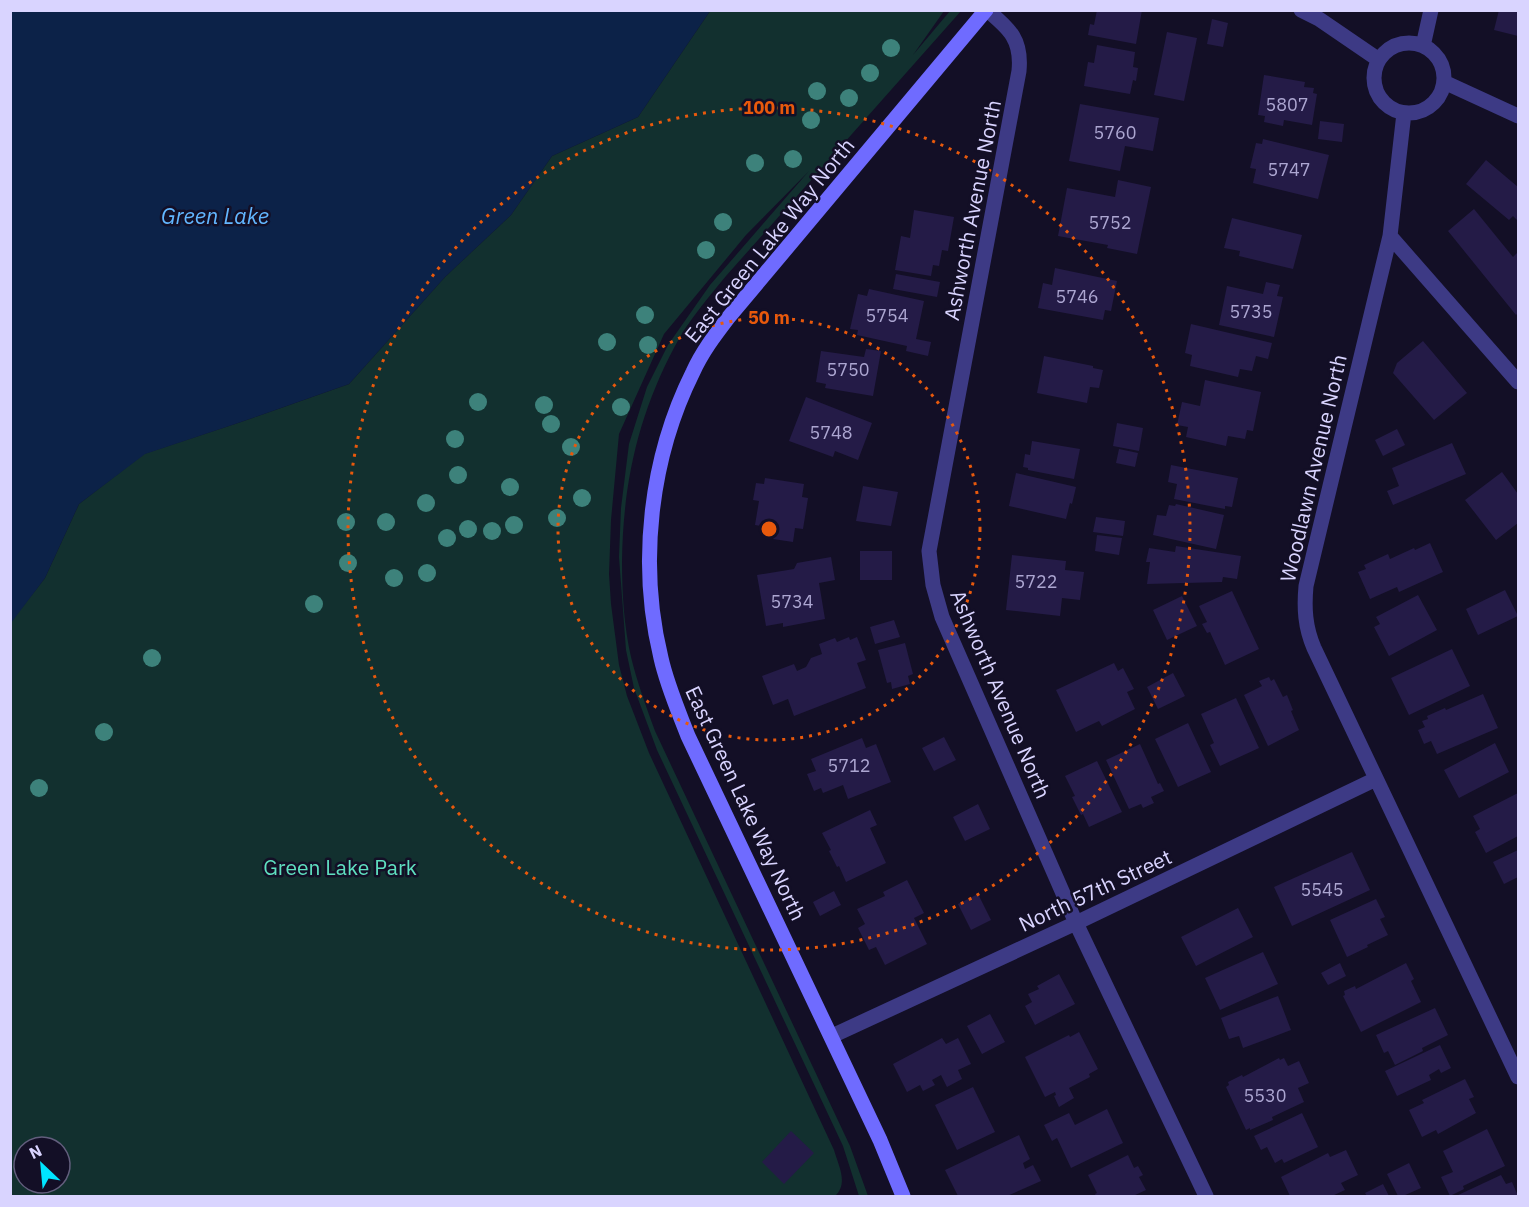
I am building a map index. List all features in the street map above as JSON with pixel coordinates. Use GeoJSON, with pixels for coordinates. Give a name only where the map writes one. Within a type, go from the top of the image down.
{"type":"FeatureCollection","features":[{"type":"Feature","properties":{"kind":"main road","name":"East Green Lake Way North"},"geometry":{"type":"LineString","coordinates":[[903,1197],[880,1140],[832,1036],[688,736],[668,684],[659,646],[650,572],[652,516],[664,448],[693,371],[710,343],[728,318],[987,10]]}},
{"type":"Feature","properties":{"kind":"street","name":"Ashworth Avenue North"},"geometry":{"type":"LineString","coordinates":[[987,10],[1014,37],[1020,53],[1019,71],[929,551],[933,585],[942,617],[1076,923],[1206,1197]]}},
{"type":"Feature","properties":{"kind":"street"},"geometry":{"type":"LineString","coordinates":[[1302,10],[1379,60]]}},
{"type":"Feature","properties":{"kind":"street"},"geometry":{"type":"LineString","coordinates":[[1423,46],[1431,10]]}},
{"type":"Feature","properties":{"kind":"street"},"geometry":{"type":"LineString","coordinates":[[1406,43],[1423,46],[1438,58],[1443,69],[1444,82],[1441,93],[1426,109],[1415,113],[1394,110],[1384,104],[1374,84],[1374,73],[1379,60],[1384,52],[1395,46],[1406,43]]}},
{"type":"Feature","properties":{"kind":"street"},"geometry":{"type":"LineString","coordinates":[[1444,82],[1518,116]]}},
{"type":"Feature","properties":{"kind":"street","name":"Woodlawn Avenue North"},"geometry":{"type":"LineString","coordinates":[[1404,113],[1390,236],[1306,586],[1305,618],[1314,648],[1518,1077]]}},
{"type":"Feature","properties":{"kind":"street"},"geometry":{"type":"LineString","coordinates":[[1390,236],[1518,382]]}},
{"type":"Feature","properties":{"kind":"street","name":"North 57th Street"},"geometry":{"type":"LineString","coordinates":[[832,1036],[1076,923],[1376,779]]}},
{"type":"Feature","properties":{"kind":"green space","name":"Green Lake Park"},"geometry":{"type":"Polygon","coordinates":[[[710,11],[944,11],[913,55],[950,11],[961,11],[726,276],[686,328],[662,372],[642,424],[629,477],[623,532],[622,585],[627,633],[636,676],[655,731],[850,1146],[868,1196],[859,1196],[843,1146],[657,750],[634,688],[626,650],[619,557],[621,508],[629,444],[647,387],[668,345],[710,285],[809,171],[746,235],[664,334],[619,434],[611,520],[609,574],[619,665],[627,696],[649,753],[834,1150],[842,1180],[839,1191],[835,1196],[11,1196],[10,623],[45,578],[79,504],[144,454],[349,384],[445,277],[511,215],[552,156],[638,117],[710,11]]]}},
{"type":"Feature","properties":{"kind":"water","name":"Green Lake"},"geometry":{"type":"Polygon","coordinates":[[[11,10],[710,11],[638,117],[552,156],[511,215],[445,277],[349,384],[145,454],[79,504],[45,578],[11,623],[11,10]]]}},
{"type":"Feature","properties":{"kind":"building"},"geometry":{"type":"Polygon","coordinates":[[[1097,10],[1142,10],[1136,44],[1088,35],[1090,24],[1094,25],[1097,10]]]}},
{"type":"Feature","properties":{"kind":"building"},"geometry":{"type":"Polygon","coordinates":[[[1499,10],[1518,10],[1518,36],[1494,30],[1499,10]]]}},
{"type":"Feature","properties":{"kind":"building"},"geometry":{"type":"Polygon","coordinates":[[[1212,19],[1228,23],[1223,47],[1207,44],[1212,19]]]}},
{"type":"Feature","properties":{"kind":"building"},"geometry":{"type":"Polygon","coordinates":[[[1167,32],[1197,38],[1184,101],[1154,95],[1167,32]]]}},
{"type":"Feature","properties":{"kind":"building"},"geometry":{"type":"Polygon","coordinates":[[[1097,45],[1135,52],[1133,67],[1138,68],[1136,81],[1133,80],[1130,94],[1084,86],[1088,62],[1094,63],[1097,45]]]}},
{"type":"Feature","properties":{"kind":"building"},"geometry":{"type":"Polygon","coordinates":[[[1264,75],[1305,82],[1304,87],[1314,88],[1313,93],[1317,94],[1312,125],[1284,120],[1283,126],[1264,122],[1265,116],[1258,115],[1264,75]]]}},
{"type":"Feature","properties":{"kind":"building"},"geometry":{"type":"Polygon","coordinates":[[[1080,104],[1159,118],[1153,151],[1125,146],[1120,171],[1069,161],[1080,104]]]}},
{"type":"Feature","properties":{"kind":"building"},"geometry":{"type":"Polygon","coordinates":[[[1320,121],[1344,124],[1342,142],[1318,139],[1320,121]]]}},
{"type":"Feature","properties":{"kind":"building"},"geometry":{"type":"Polygon","coordinates":[[[1263,139],[1329,155],[1318,199],[1253,183],[1256,169],[1250,168],[1256,143],[1262,144],[1263,139]]]}},
{"type":"Feature","properties":{"kind":"building"},"geometry":{"type":"Polygon","coordinates":[[[1486,160],[1518,187],[1518,221],[1513,216],[1509,220],[1466,184],[1486,160]]]}},
{"type":"Feature","properties":{"kind":"building"},"geometry":{"type":"Polygon","coordinates":[[[1118,180],[1151,187],[1137,254],[1107,248],[1108,245],[1058,236],[1067,188],[1115,197],[1118,180]]]}},
{"type":"Feature","properties":{"kind":"building"},"geometry":{"type":"Polygon","coordinates":[[[1474,209],[1513,257],[1518,252],[1518,313],[1516,315],[1448,231],[1474,209]]]}},
{"type":"Feature","properties":{"kind":"building"},"geometry":{"type":"Polygon","coordinates":[[[914,210],[954,217],[948,251],[942,250],[939,266],[933,265],[931,276],[895,270],[901,236],[910,238],[914,210]]]}},
{"type":"Feature","properties":{"kind":"building"},"geometry":{"type":"Polygon","coordinates":[[[1232,218],[1302,235],[1293,269],[1239,256],[1240,251],[1224,248],[1232,218]]]}},
{"type":"Feature","properties":{"kind":"building"},"geometry":{"type":"Polygon","coordinates":[[[1055,268],[1117,281],[1111,311],[1105,310],[1103,320],[1038,308],[1043,283],[1052,285],[1055,268]]]}},
{"type":"Feature","properties":{"kind":"building"},"geometry":{"type":"Polygon","coordinates":[[[896,274],[940,282],[937,297],[893,289],[896,274]]]}},
{"type":"Feature","properties":{"kind":"building"},"geometry":{"type":"Polygon","coordinates":[[[1266,282],[1280,285],[1277,296],[1283,297],[1274,337],[1219,325],[1227,286],[1263,294],[1266,282]]]}},
{"type":"Feature","properties":{"kind":"building"},"geometry":{"type":"Polygon","coordinates":[[[869,289],[924,301],[916,339],[931,342],[928,356],[906,351],[907,346],[857,335],[858,330],[850,329],[858,294],[867,296],[869,289]]]}},
{"type":"Feature","properties":{"kind":"building"},"geometry":{"type":"Polygon","coordinates":[[[1191,324],[1272,343],[1268,359],[1256,356],[1252,371],[1240,369],[1238,377],[1190,366],[1192,355],[1185,353],[1191,324]]]}},
{"type":"Feature","properties":{"kind":"building"},"geometry":{"type":"Polygon","coordinates":[[[1423,341],[1467,393],[1434,420],[1393,373],[1397,363],[1423,341]]]}},
{"type":"Feature","properties":{"kind":"building"},"geometry":{"type":"Polygon","coordinates":[[[866,349],[881,351],[873,396],[825,388],[826,384],[816,382],[821,351],[864,357],[866,349]]]}},
{"type":"Feature","properties":{"kind":"building"},"geometry":{"type":"Polygon","coordinates":[[[1044,356],[1103,370],[1099,388],[1090,387],[1087,403],[1037,393],[1044,356]]]}},
{"type":"Feature","properties":{"kind":"building"},"geometry":{"type":"Polygon","coordinates":[[[1205,380],[1261,392],[1253,431],[1247,430],[1245,439],[1228,436],[1226,446],[1186,437],[1188,427],[1177,425],[1182,402],[1200,406],[1205,380]]]}},
{"type":"Feature","properties":{"kind":"building"},"geometry":{"type":"Polygon","coordinates":[[[806,397],[872,423],[858,460],[835,451],[833,457],[789,441],[806,397]]]}},
{"type":"Feature","properties":{"kind":"building"},"geometry":{"type":"Polygon","coordinates":[[[1117,423],[1143,428],[1139,451],[1113,446],[1117,423]]]}},
{"type":"Feature","properties":{"kind":"building"},"geometry":{"type":"Polygon","coordinates":[[[1397,429],[1405,445],[1383,456],[1375,440],[1397,429]]]}},
{"type":"Feature","properties":{"kind":"building"},"geometry":{"type":"Polygon","coordinates":[[[1032,441],[1080,449],[1074,479],[1023,467],[1025,454],[1030,455],[1032,441]]]}},
{"type":"Feature","properties":{"kind":"building"},"geometry":{"type":"Polygon","coordinates":[[[1452,443],[1466,474],[1393,505],[1387,491],[1399,486],[1392,468],[1452,443]]]}},
{"type":"Feature","properties":{"kind":"building"},"geometry":{"type":"Polygon","coordinates":[[[1119,449],[1138,453],[1135,467],[1116,463],[1119,449]]]}},
{"type":"Feature","properties":{"kind":"building"},"geometry":{"type":"Polygon","coordinates":[[[1171,465],[1238,478],[1232,507],[1225,506],[1225,509],[1174,499],[1177,484],[1168,482],[1171,465]]]}},
{"type":"Feature","properties":{"kind":"building"},"geometry":{"type":"Polygon","coordinates":[[[1502,472],[1518,494],[1518,523],[1496,540],[1465,500],[1502,472]]]}},
{"type":"Feature","properties":{"kind":"building"},"geometry":{"type":"Polygon","coordinates":[[[1016,473],[1076,487],[1066,519],[1009,506],[1016,473]]]}},
{"type":"Feature","properties":{"kind":"building"},"geometry":{"type":"Polygon","coordinates":[[[765,478],[804,484],[802,497],[808,498],[803,529],[795,528],[793,542],[773,539],[774,528],[755,525],[759,501],[753,500],[756,483],[764,484],[765,478]]]}},
{"type":"Feature","properties":{"kind":"building"},"geometry":{"type":"Polygon","coordinates":[[[863,486],[898,492],[891,526],[856,521],[863,486]]]}},
{"type":"Feature","properties":{"kind":"building"},"geometry":{"type":"Polygon","coordinates":[[[1176,504],[1224,515],[1216,549],[1153,535],[1157,515],[1166,516],[1169,505],[1175,506],[1176,504]]]}},
{"type":"Feature","properties":{"kind":"building"},"geometry":{"type":"Polygon","coordinates":[[[1096,517],[1125,521],[1123,536],[1093,532],[1096,517]]]}},
{"type":"Feature","properties":{"kind":"building"},"geometry":{"type":"Polygon","coordinates":[[[1097,535],[1122,538],[1119,555],[1095,551],[1097,535]]]}},
{"type":"Feature","properties":{"kind":"building"},"geometry":{"type":"Polygon","coordinates":[[[1430,543],[1443,572],[1399,592],[1397,587],[1370,599],[1358,572],[1366,569],[1364,565],[1388,554],[1390,559],[1430,543]]]}},
{"type":"Feature","properties":{"kind":"building"},"geometry":{"type":"Polygon","coordinates":[[[1176,546],[1241,556],[1237,579],[1223,577],[1222,582],[1147,584],[1150,562],[1146,562],[1149,548],[1175,552],[1176,546]]]}},
{"type":"Feature","properties":{"kind":"building"},"geometry":{"type":"Polygon","coordinates":[[[860,551],[892,551],[892,580],[860,580],[860,551]]]}},
{"type":"Feature","properties":{"kind":"building"},"geometry":{"type":"Polygon","coordinates":[[[1012,555],[1066,561],[1065,570],[1084,572],[1080,600],[1062,598],[1060,616],[1006,610],[1012,555]]]}},
{"type":"Feature","properties":{"kind":"building"},"geometry":{"type":"Polygon","coordinates":[[[831,557],[835,580],[819,583],[825,619],[783,627],[783,623],[766,626],[757,575],[794,569],[797,563],[831,557]]]}},
{"type":"Feature","properties":{"kind":"building"},"geometry":{"type":"Polygon","coordinates":[[[1505,590],[1518,616],[1478,635],[1466,609],[1505,590]]]}},
{"type":"Feature","properties":{"kind":"building"},"geometry":{"type":"Polygon","coordinates":[[[1232,591],[1259,649],[1225,665],[1210,632],[1207,633],[1202,624],[1207,622],[1199,606],[1232,591]]]}},
{"type":"Feature","properties":{"kind":"building"},"geometry":{"type":"Polygon","coordinates":[[[1418,595],[1437,630],[1389,656],[1374,627],[1380,624],[1376,617],[1418,595]]]}},
{"type":"Feature","properties":{"kind":"building"},"geometry":{"type":"Polygon","coordinates":[[[1182,596],[1197,626],[1167,640],[1153,610],[1182,596]]]}},
{"type":"Feature","properties":{"kind":"building"},"geometry":{"type":"Polygon","coordinates":[[[894,620],[900,637],[875,644],[870,627],[894,620]]]}},
{"type":"Feature","properties":{"kind":"building"},"geometry":{"type":"Polygon","coordinates":[[[849,637],[850,640],[857,637],[866,660],[857,663],[866,688],[794,716],[788,699],[773,705],[762,676],[794,664],[797,671],[806,667],[811,658],[822,654],[819,644],[835,638],[837,642],[849,637]]]}},
{"type":"Feature","properties":{"kind":"building"},"geometry":{"type":"Polygon","coordinates":[[[905,643],[913,674],[908,676],[910,684],[892,689],[891,682],[887,683],[878,650],[905,643]]]}},
{"type":"Feature","properties":{"kind":"building"},"geometry":{"type":"Polygon","coordinates":[[[1452,649],[1470,686],[1409,715],[1391,678],[1452,649]]]}},
{"type":"Feature","properties":{"kind":"building"},"geometry":{"type":"Polygon","coordinates":[[[1114,663],[1118,671],[1123,668],[1134,689],[1127,692],[1135,709],[1102,726],[1099,721],[1076,732],[1056,690],[1114,663]]]}},
{"type":"Feature","properties":{"kind":"building"},"geometry":{"type":"Polygon","coordinates":[[[1173,673],[1185,696],[1158,709],[1147,687],[1173,673]]]}},
{"type":"Feature","properties":{"kind":"building"},"geometry":{"type":"Polygon","coordinates":[[[1269,677],[1271,681],[1274,679],[1283,697],[1287,695],[1299,730],[1268,746],[1244,695],[1262,686],[1259,681],[1269,677]]]}},
{"type":"Feature","properties":{"kind":"building"},"geometry":{"type":"Polygon","coordinates":[[[1483,694],[1498,728],[1437,754],[1431,741],[1424,744],[1418,730],[1425,727],[1422,721],[1428,719],[1427,716],[1483,694]]]}},
{"type":"Feature","properties":{"kind":"building"},"geometry":{"type":"Polygon","coordinates":[[[1236,698],[1259,748],[1220,766],[1210,745],[1214,743],[1201,714],[1236,698]]]}},
{"type":"Feature","properties":{"kind":"building"},"geometry":{"type":"Polygon","coordinates":[[[1188,723],[1211,772],[1178,787],[1155,739],[1188,723]]]}},
{"type":"Feature","properties":{"kind":"building"},"geometry":{"type":"Polygon","coordinates":[[[944,737],[956,760],[934,771],[922,748],[944,737]]]}},
{"type":"Feature","properties":{"kind":"building"},"geometry":{"type":"Polygon","coordinates":[[[862,738],[866,748],[876,744],[891,782],[848,799],[843,785],[823,793],[821,788],[814,791],[807,774],[816,771],[811,759],[862,738]]]}},
{"type":"Feature","properties":{"kind":"building"},"geometry":{"type":"Polygon","coordinates":[[[1495,743],[1509,772],[1459,798],[1444,770],[1495,743]]]}},
{"type":"Feature","properties":{"kind":"building"},"geometry":{"type":"Polygon","coordinates":[[[1140,744],[1158,784],[1160,783],[1164,791],[1151,797],[1154,803],[1143,808],[1141,804],[1129,809],[1106,760],[1140,744]]]}},
{"type":"Feature","properties":{"kind":"building"},"geometry":{"type":"Polygon","coordinates":[[[1097,761],[1122,812],[1089,827],[1072,797],[1075,796],[1065,776],[1097,761]]]}},
{"type":"Feature","properties":{"kind":"building"},"geometry":{"type":"Polygon","coordinates":[[[1518,793],[1518,836],[1486,853],[1475,832],[1480,829],[1473,816],[1518,793]]]}},
{"type":"Feature","properties":{"kind":"building"},"geometry":{"type":"Polygon","coordinates":[[[978,804],[990,829],[965,841],[953,817],[978,804]]]}},
{"type":"Feature","properties":{"kind":"building"},"geometry":{"type":"Polygon","coordinates":[[[870,810],[877,825],[870,828],[886,863],[846,882],[822,833],[870,810]]]}},
{"type":"Feature","properties":{"kind":"building"},"geometry":{"type":"Polygon","coordinates":[[[1518,850],[1518,877],[1504,884],[1493,862],[1518,850]]]}},
{"type":"Feature","properties":{"kind":"building"},"geometry":{"type":"Polygon","coordinates":[[[1352,852],[1370,890],[1292,926],[1274,887],[1352,852]]]}},
{"type":"Feature","properties":{"kind":"building"},"geometry":{"type":"Polygon","coordinates":[[[907,880],[924,913],[914,918],[927,944],[885,965],[876,947],[869,950],[858,928],[865,924],[857,909],[885,896],[883,892],[907,880]]]}},
{"type":"Feature","properties":{"kind":"building"},"geometry":{"type":"Polygon","coordinates":[[[834,891],[841,905],[820,916],[813,902],[834,891]]]}},
{"type":"Feature","properties":{"kind":"building"},"geometry":{"type":"Polygon","coordinates":[[[978,894],[991,920],[971,930],[958,904],[978,894]]]}},
{"type":"Feature","properties":{"kind":"building"},"geometry":{"type":"Polygon","coordinates":[[[1376,899],[1385,917],[1380,919],[1388,935],[1347,957],[1330,920],[1376,899]]]}},
{"type":"Feature","properties":{"kind":"building"},"geometry":{"type":"Polygon","coordinates":[[[1238,908],[1253,937],[1196,966],[1181,937],[1238,908]]]}},
{"type":"Feature","properties":{"kind":"building"},"geometry":{"type":"Polygon","coordinates":[[[1263,952],[1278,984],[1220,1010],[1205,978],[1263,952]]]}},
{"type":"Feature","properties":{"kind":"building"},"geometry":{"type":"Polygon","coordinates":[[[1340,963],[1346,976],[1328,985],[1321,973],[1340,963]]]}},
{"type":"Feature","properties":{"kind":"building"},"geometry":{"type":"Polygon","coordinates":[[[1406,963],[1421,1002],[1361,1032],[1343,996],[1344,991],[1355,986],[1356,989],[1406,963]]]}},
{"type":"Feature","properties":{"kind":"building"},"geometry":{"type":"Polygon","coordinates":[[[1059,974],[1075,1004],[1035,1025],[1025,1006],[1032,1002],[1028,994],[1039,989],[1037,986],[1059,974]]]}},
{"type":"Feature","properties":{"kind":"building"},"geometry":{"type":"Polygon","coordinates":[[[1278,996],[1291,1030],[1243,1048],[1239,1036],[1229,1039],[1221,1018],[1278,996]]]}},
{"type":"Feature","properties":{"kind":"building"},"geometry":{"type":"Polygon","coordinates":[[[1435,1008],[1448,1035],[1395,1065],[1388,1051],[1384,1053],[1376,1035],[1435,1008]]]}},
{"type":"Feature","properties":{"kind":"building"},"geometry":{"type":"Polygon","coordinates":[[[990,1014],[1005,1042],[982,1054],[967,1026],[990,1014]]]}},
{"type":"Feature","properties":{"kind":"building"},"geometry":{"type":"Polygon","coordinates":[[[1079,1032],[1098,1069],[1089,1074],[1090,1077],[1069,1088],[1074,1098],[1059,1107],[1054,1096],[1055,1092],[1045,1097],[1025,1057],[1079,1032]]]}},
{"type":"Feature","properties":{"kind":"building"},"geometry":{"type":"Polygon","coordinates":[[[942,1038],[946,1044],[958,1038],[971,1064],[958,1070],[962,1079],[947,1087],[941,1075],[932,1080],[935,1085],[923,1091],[920,1085],[907,1092],[893,1064],[942,1038]]]}},
{"type":"Feature","properties":{"kind":"building"},"geometry":{"type":"Polygon","coordinates":[[[1440,1045],[1451,1068],[1441,1073],[1439,1069],[1429,1075],[1431,1080],[1397,1096],[1385,1071],[1440,1045]]]}},
{"type":"Feature","properties":{"kind":"building"},"geometry":{"type":"Polygon","coordinates":[[[1279,1058],[1280,1060],[1284,1058],[1288,1066],[1299,1061],[1309,1083],[1298,1088],[1304,1102],[1272,1117],[1273,1120],[1246,1130],[1226,1087],[1229,1085],[1228,1082],[1242,1075],[1243,1077],[1279,1058]]]}},
{"type":"Feature","properties":{"kind":"building"},"geometry":{"type":"Polygon","coordinates":[[[1465,1079],[1474,1097],[1469,1099],[1476,1113],[1438,1134],[1436,1130],[1422,1137],[1409,1110],[1424,1103],[1422,1100],[1465,1079]]]}},
{"type":"Feature","properties":{"kind":"building"},"geometry":{"type":"Polygon","coordinates":[[[973,1087],[995,1132],[957,1150],[935,1105],[973,1087]]]}},
{"type":"Feature","properties":{"kind":"building"},"geometry":{"type":"Polygon","coordinates":[[[1107,1109],[1123,1143],[1071,1168],[1057,1138],[1052,1141],[1044,1125],[1069,1113],[1075,1125],[1107,1109]]]}},
{"type":"Feature","properties":{"kind":"building"},"geometry":{"type":"Polygon","coordinates":[[[1302,1113],[1318,1147],[1284,1163],[1282,1159],[1275,1163],[1267,1147],[1261,1150],[1254,1136],[1302,1113]]]}},
{"type":"Feature","properties":{"kind":"building"},"geometry":{"type":"Polygon","coordinates":[[[1487,1129],[1505,1166],[1463,1186],[1464,1189],[1450,1196],[1441,1177],[1453,1172],[1443,1151],[1487,1129]]]}},
{"type":"Feature","properties":{"kind":"building"},"geometry":{"type":"Polygon","coordinates":[[[791,1131],[814,1153],[784,1184],[762,1162],[791,1131]]]}},
{"type":"Feature","properties":{"kind":"building"},"geometry":{"type":"Polygon","coordinates":[[[1019,1135],[1030,1159],[1023,1163],[1025,1169],[1033,1165],[1041,1181],[1007,1196],[958,1196],[945,1170],[1019,1135]]]}},
{"type":"Feature","properties":{"kind":"building"},"geometry":{"type":"Polygon","coordinates":[[[1346,1150],[1358,1175],[1341,1183],[1345,1190],[1332,1196],[1290,1196],[1281,1177],[1328,1153],[1330,1157],[1346,1150]]]}},
{"type":"Feature","properties":{"kind":"building"},"geometry":{"type":"Polygon","coordinates":[[[1128,1155],[1134,1168],[1138,1166],[1143,1175],[1139,1177],[1146,1190],[1133,1196],[1096,1196],[1097,1193],[1088,1175],[1128,1155]]]}},
{"type":"Feature","properties":{"kind":"building"},"geometry":{"type":"Polygon","coordinates":[[[1409,1163],[1421,1188],[1398,1196],[1387,1174],[1409,1163]]]}},
{"type":"Feature","properties":{"kind":"building"},"geometry":{"type":"Polygon","coordinates":[[[1501,1175],[1506,1184],[1512,1182],[1518,1196],[1456,1196],[1501,1175]]]}},
{"type":"Feature","properties":{"kind":"building"},"geometry":{"type":"Polygon","coordinates":[[[1383,1184],[1389,1196],[1367,1196],[1365,1193],[1383,1184]]]}}]}
